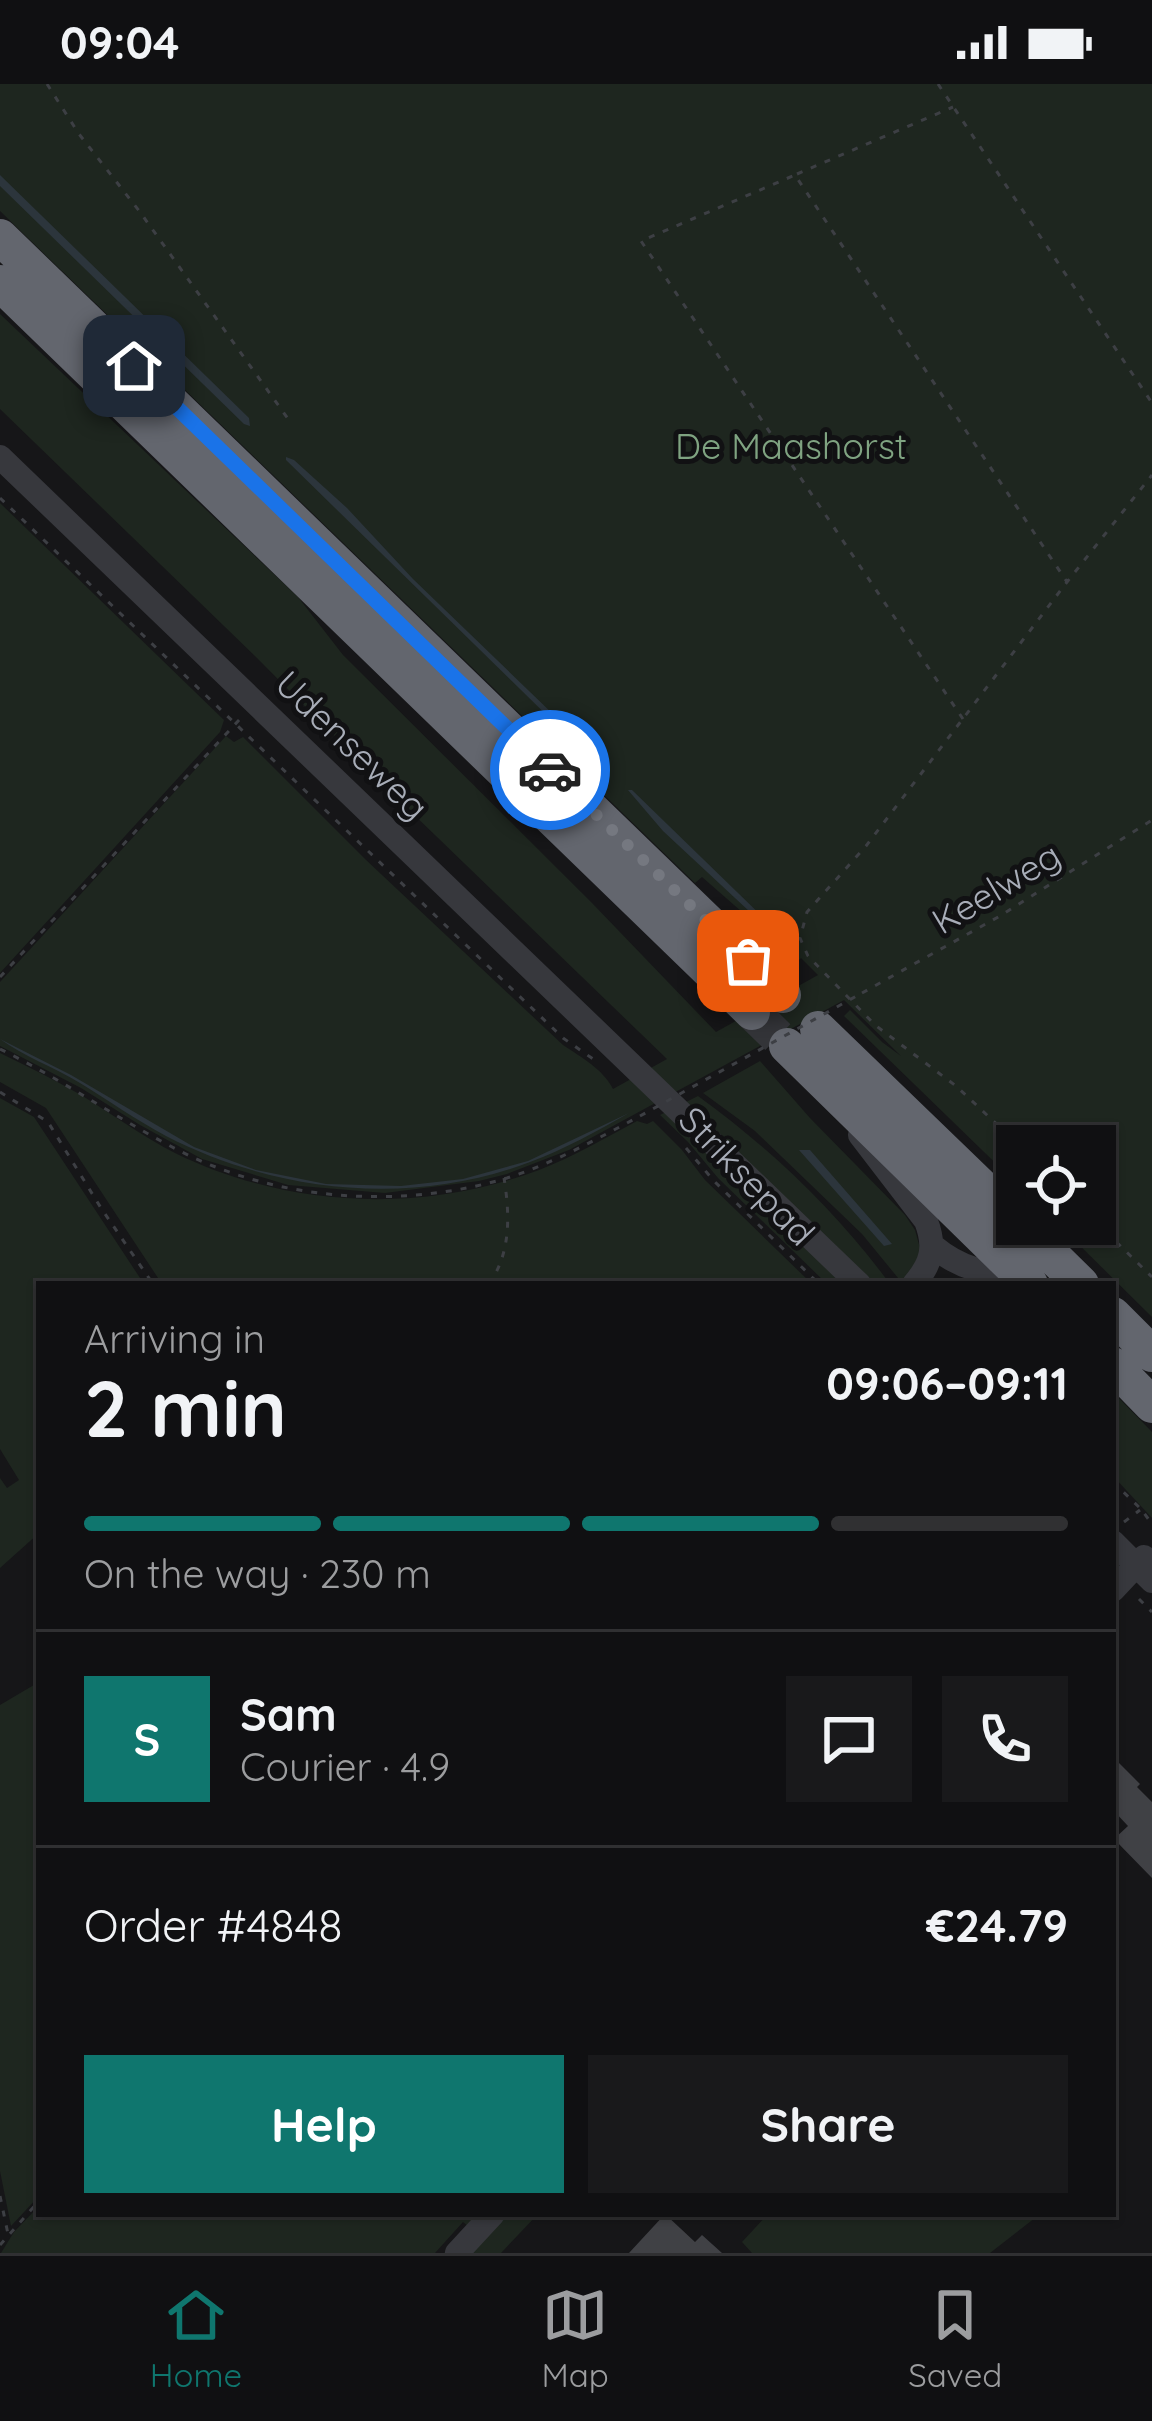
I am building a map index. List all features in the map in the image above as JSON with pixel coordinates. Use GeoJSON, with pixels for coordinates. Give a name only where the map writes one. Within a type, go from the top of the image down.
{"type":"FeatureCollection","features":[{"type":"Feature","properties":{"kind":"highway"},"geometry":{"type":"LineString","coordinates":[[0,236],[768,1004],[0,283]]}},
{"type":"Feature","properties":{"kind":"highway"},"geometry":{"type":"LineString","coordinates":[[996,1204],[803,1038],[815,1073],[1026,1280]]}},
{"type":"Feature","properties":{"kind":"highway"},"geometry":{"type":"LineString","coordinates":[[1041,1245],[1078,1281]]}},
{"type":"Feature","properties":{"kind":"highway"},"geometry":{"type":"LineString","coordinates":[[1116,1319],[1152,1354]]}},
{"type":"Feature","properties":{"kind":"highway"},"geometry":{"type":"LineString","coordinates":[[1116,1368],[1152,1405]]}},
{"type":"Feature","properties":{"kind":"street","name":"Udenseweg"},"geometry":{"type":"LineString","coordinates":[[0,457],[647,1094],[856,1281]]}},
{"type":"Feature","properties":{"kind":"street"},"geometry":{"type":"LineString","coordinates":[[815,1073],[926,1221],[933,1246],[916,1281]]}},
{"type":"Feature","properties":{"kind":"street"},"geometry":{"type":"LineString","coordinates":[[933,1246],[962,1267],[1026,1280]]}},
{"type":"Feature","properties":{"kind":"street"},"geometry":{"type":"LineString","coordinates":[[1116,1530],[1147,1564],[1116,1588]]}},
{"type":"Feature","properties":{"kind":"street"},"geometry":{"type":"LineString","coordinates":[[457,2253],[490,2217]]}},
{"type":"Feature","properties":{"kind":"path"},"geometry":{"type":"LineString","coordinates":[[46,84],[291,423]]}},
{"type":"Feature","properties":{"kind":"path"},"geometry":{"type":"LineString","coordinates":[[938,84],[1152,404]]}},
{"type":"Feature","properties":{"kind":"path"},"geometry":{"type":"LineString","coordinates":[[954,106],[641,241],[963,719]]}},
{"type":"Feature","properties":{"kind":"path"},"geometry":{"type":"LineString","coordinates":[[795,175],[1067,582]]}},
{"type":"Feature","properties":{"kind":"path"},"geometry":{"type":"LineString","coordinates":[[998,1125],[956,1086],[875,1025],[808,956],[800,938],[807,911],[866,846],[1152,475]]}},
{"type":"Feature","properties":{"kind":"path","name":"Udenseweg"},"geometry":{"type":"LineString","coordinates":[[0,498],[562,1038],[601,1064]]}},
{"type":"Feature","properties":{"kind":"path"},"geometry":{"type":"LineString","coordinates":[[0,977],[234,723]]}},
{"type":"Feature","properties":{"kind":"path","name":"Keelweg"},"geometry":{"type":"LineString","coordinates":[[0,1049],[176,1149],[260,1181],[320,1193],[384,1196],[448,1191],[504,1178],[570,1153],[1016,907],[1152,820]]}},
{"type":"Feature","properties":{"kind":"path"},"geometry":{"type":"LineString","coordinates":[[0,1092],[48,1122],[151,1281]]}},
{"type":"Feature","properties":{"kind":"path","name":"Striksepad"},"geometry":{"type":"LineString","coordinates":[[647,1094],[654,1116]]}},
{"type":"Feature","properties":{"kind":"path","name":"Striksepad"},"geometry":{"type":"LineString","coordinates":[[682,1143],[816,1281]]}},
{"type":"Feature","properties":{"kind":"path"},"geometry":{"type":"LineString","coordinates":[[491,1281],[503,1264],[504,1178]]}},
{"type":"Feature","properties":{"kind":"path"},"geometry":{"type":"LineString","coordinates":[[1116,1242],[1152,1277]]}},
{"type":"Feature","properties":{"kind":"path"},"geometry":{"type":"LineString","coordinates":[[1116,1485],[1152,1524]]}},
{"type":"Feature","properties":{"kind":"path"},"geometry":{"type":"LineString","coordinates":[[1116,1528],[1141,1509]]}},
{"type":"Feature","properties":{"kind":"path"},"geometry":{"type":"LineString","coordinates":[[1147,1607],[1152,1602]]}},
{"type":"Feature","properties":{"kind":"path"},"geometry":{"type":"LineString","coordinates":[[0,2196],[8,2234]]}},
{"type":"Feature","properties":{"kind":"path"},"geometry":{"type":"LineString","coordinates":[[0,2245],[36,2204]]}},
{"type":"Feature","properties":{"kind":"green space","name":"De Maashorst"},"geometry":{"type":"Polygon","coordinates":[[[0,84],[1152,84],[1152,1317],[1079,1245],[1116,1245],[1116,1125],[996,1125],[996,1164],[844,1016],[850,1010],[901,1056],[844,1000],[569,1150],[479,1181],[385,1193],[288,1185],[202,1159],[0,1046],[0,982],[226,736],[234,742],[243,737],[365,859],[563,1045],[598,1069],[613,1089],[667,1059],[0,409],[0,314],[298,597],[343,655],[716,1032],[818,975],[702,877],[695,883],[0,211],[0,84]]]}},
{"type":"Feature","properties":{"kind":"green space"},"geometry":{"type":"Polygon","coordinates":[[[0,503],[224,720],[220,732],[0,973],[0,503]]]}},
{"type":"Feature","properties":{"kind":"green space"},"geometry":{"type":"Polygon","coordinates":[[[0,1053],[81,1095],[175,1153],[218,1171],[263,1185],[355,1199],[449,1194],[494,1184],[552,1165],[637,1121],[653,1121],[705,1180],[809,1281],[160,1281],[46,1108],[0,1082],[0,1053]]]}},
{"type":"Feature","properties":{"kind":"green space"},"geometry":{"type":"Polygon","coordinates":[[[760,1061],[915,1230],[921,1252],[905,1281],[755,1131],[703,1093],[760,1061]]]}},
{"type":"Feature","properties":{"kind":"green space"},"geometry":{"type":"Polygon","coordinates":[[[698,1096],[751,1137],[801,1182],[888,1281],[869,1281],[684,1103],[698,1096]]]}},
{"type":"Feature","properties":{"kind":"green space"},"geometry":{"type":"Polygon","coordinates":[[[0,1098],[34,1117],[142,1281],[36,1281],[36,1536],[0,1568],[0,1478],[7,1488],[19,1480],[0,1449],[0,1098]]]}},
{"type":"Feature","properties":{"kind":"green space"},"geometry":{"type":"Polygon","coordinates":[[[668,1111],[843,1281],[824,1281],[660,1115],[668,1111]]]}},
{"type":"Feature","properties":{"kind":"green space"},"geometry":{"type":"Polygon","coordinates":[[[1116,1395],[1152,1432],[1152,1518],[1116,1479],[1116,1395]]]}},
{"type":"Feature","properties":{"kind":"green space"},"geometry":{"type":"Polygon","coordinates":[[[36,1684],[36,2199],[11,2226],[0,2171],[0,1705],[36,1684]]]}},
{"type":"Feature","properties":{"kind":"green space"},"geometry":{"type":"Polygon","coordinates":[[[36,2209],[36,2217],[480,2217],[448,2253],[444,2253],[469,2227],[463,2222],[435,2253],[1,2253],[36,2209]]]}},
{"type":"Feature","properties":{"kind":"green space"},"geometry":{"type":"Polygon","coordinates":[[[498,2217],[535,2217],[501,2253],[465,2253],[498,2217]]]}},
{"type":"Feature","properties":{"kind":"green space"},"geometry":{"type":"Polygon","coordinates":[[[765,2217],[1036,2217],[990,2253],[752,2253],[742,2242],[765,2217]]]}},
{"type":"Feature","properties":{"kind":"shaded area"},"geometry":{"type":"Polygon","coordinates":[[[0,175],[249,418],[250,426],[0,186],[0,175]]]}},
{"type":"Feature","properties":{"kind":"shaded area"},"geometry":{"type":"Polygon","coordinates":[[[286,457],[347,508],[582,746],[572,740],[286,457]]]}},
{"type":"Feature","properties":{"kind":"shaded area"},"geometry":{"type":"Polygon","coordinates":[[[628,790],[776,930],[777,937],[663,831],[628,790]]]}},
{"type":"Feature","properties":{"kind":"shaded area"},"geometry":{"type":"Polygon","coordinates":[[[0,1039],[194,1147],[256,1170],[326,1184],[401,1186],[463,1179],[528,1161],[629,1113],[556,1151],[530,1162],[485,1176],[392,1189],[345,1187],[299,1181],[253,1170],[209,1155],[155,1130],[0,1039]]]}},
{"type":"Feature","properties":{"kind":"shaded area"},"geometry":{"type":"Polygon","coordinates":[[[799,1150],[810,1150],[892,1244],[884,1246],[799,1150]]]}},
{"type":"Feature","properties":{"kind":"building"},"geometry":{"type":"Polygon","coordinates":[[[1116,1760],[1152,1802],[1152,1878],[1116,1841],[1128,1826],[1116,1813],[1116,1760]]]}},
{"type":"Feature","properties":{"kind":"building"},"geometry":{"type":"Polygon","coordinates":[[[662,2217],[668,2217],[695,2242],[702,2235],[722,2253],[629,2253],[662,2217]]]}},
{"type":"Feature","properties":{"kind":"tunnel"},"geometry":{"type":"LineString","coordinates":[[752,1012],[787,1046]]}},
{"type":"Feature","properties":{"kind":"way so far"},"geometry":{"type":"LineString","coordinates":[[550,770],[748,961]]}},
{"type":"Feature","properties":{"kind":"route"},"geometry":{"type":"LineString","coordinates":[[134,366],[550,770]]}}]}
